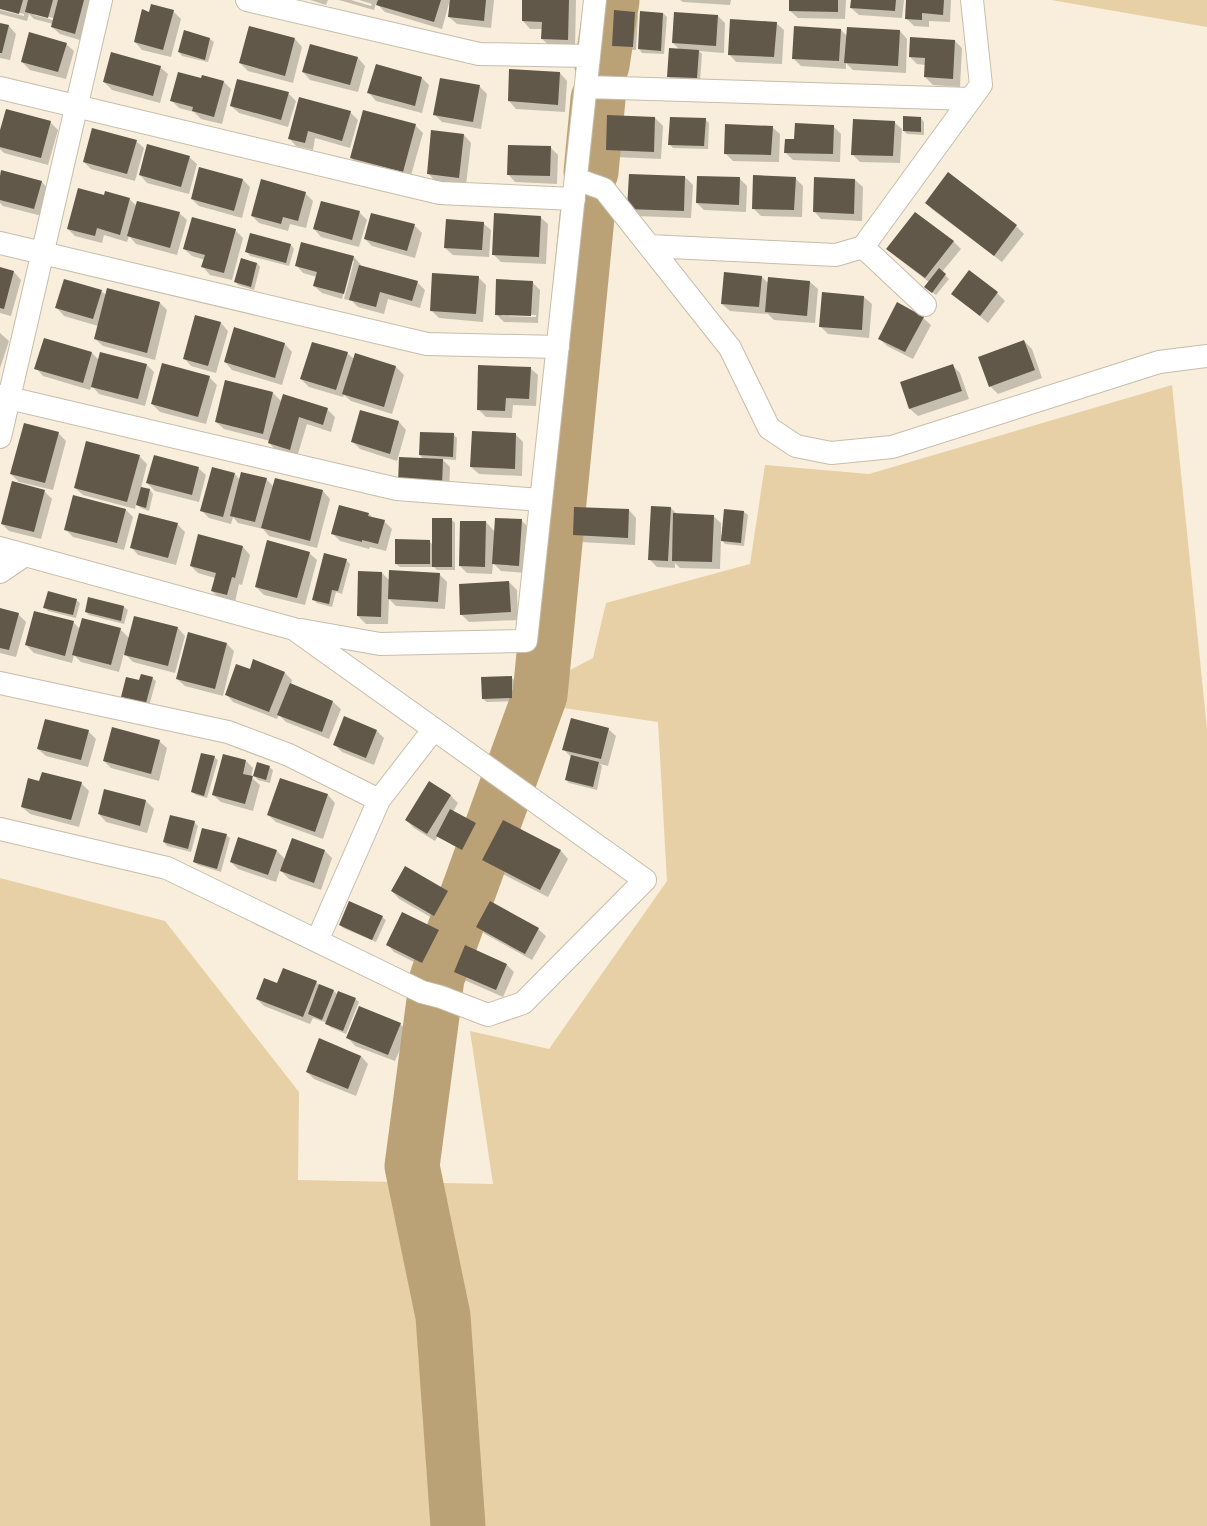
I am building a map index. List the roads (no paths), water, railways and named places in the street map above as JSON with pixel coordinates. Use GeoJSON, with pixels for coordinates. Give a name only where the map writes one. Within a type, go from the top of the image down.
{"type":"FeatureCollection","features":[{"type":"Feature","properties":{"kind":"street"},"geometry":{"type":"LineString","coordinates":[[0,438],[4,398],[42,253],[101,0]]}},
{"type":"Feature","properties":{"kind":"street"},"geometry":{"type":"LineString","coordinates":[[247,0],[479,54],[589,56]]}},
{"type":"Feature","properties":{"kind":"street"},"geometry":{"type":"LineString","coordinates":[[0,548],[294,629],[380,644],[526,641],[595,0]]}},
{"type":"Feature","properties":{"kind":"street"},"geometry":{"type":"LineString","coordinates":[[649,246],[836,255],[863,247],[981,85],[972,0]]}},
{"type":"Feature","properties":{"kind":"street"},"geometry":{"type":"LineString","coordinates":[[0,88],[440,192],[604,189],[730,348],[769,428],[796,446],[831,453],[892,447],[1159,362],[1207,356]]}},
{"type":"Feature","properties":{"kind":"street"},"geometry":{"type":"LineString","coordinates":[[586,88],[971,99]]}},
{"type":"Feature","properties":{"kind":"street"},"geometry":{"type":"LineString","coordinates":[[0,243],[427,344],[558,347]]}},
{"type":"Feature","properties":{"kind":"street"},"geometry":{"type":"LineString","coordinates":[[863,247],[925,305]]}},
{"type":"Feature","properties":{"kind":"street"},"geometry":{"type":"LineString","coordinates":[[4,398],[397,489],[541,500]]}},
{"type":"Feature","properties":{"kind":"street"},"geometry":{"type":"LineString","coordinates":[[0,572],[25,555]]}},
{"type":"Feature","properties":{"kind":"street"},"geometry":{"type":"LineString","coordinates":[[0,829],[167,868],[316,941],[432,995],[488,1015],[523,1003],[645,880],[294,629]]}},
{"type":"Feature","properties":{"kind":"street"},"geometry":{"type":"LineString","coordinates":[[0,683],[228,732],[289,754],[379,800]]}},
{"type":"Feature","properties":{"kind":"street"},"geometry":{"type":"LineString","coordinates":[[316,941],[379,800],[434,729]]}},
{"type":"Feature","properties":{"kind":"waterway"},"geometry":{"type":"LineString","coordinates":[[602,65],[612,0]]}},
{"type":"Feature","properties":{"kind":"waterway"},"geometry":{"type":"LineString","coordinates":[[591,172],[598,99]]}},
{"type":"Feature","properties":{"kind":"waterway"},"geometry":{"type":"LineString","coordinates":[[458,1526],[443,1316],[412,1166],[437,978],[540,695],[589,197]]}}]}
